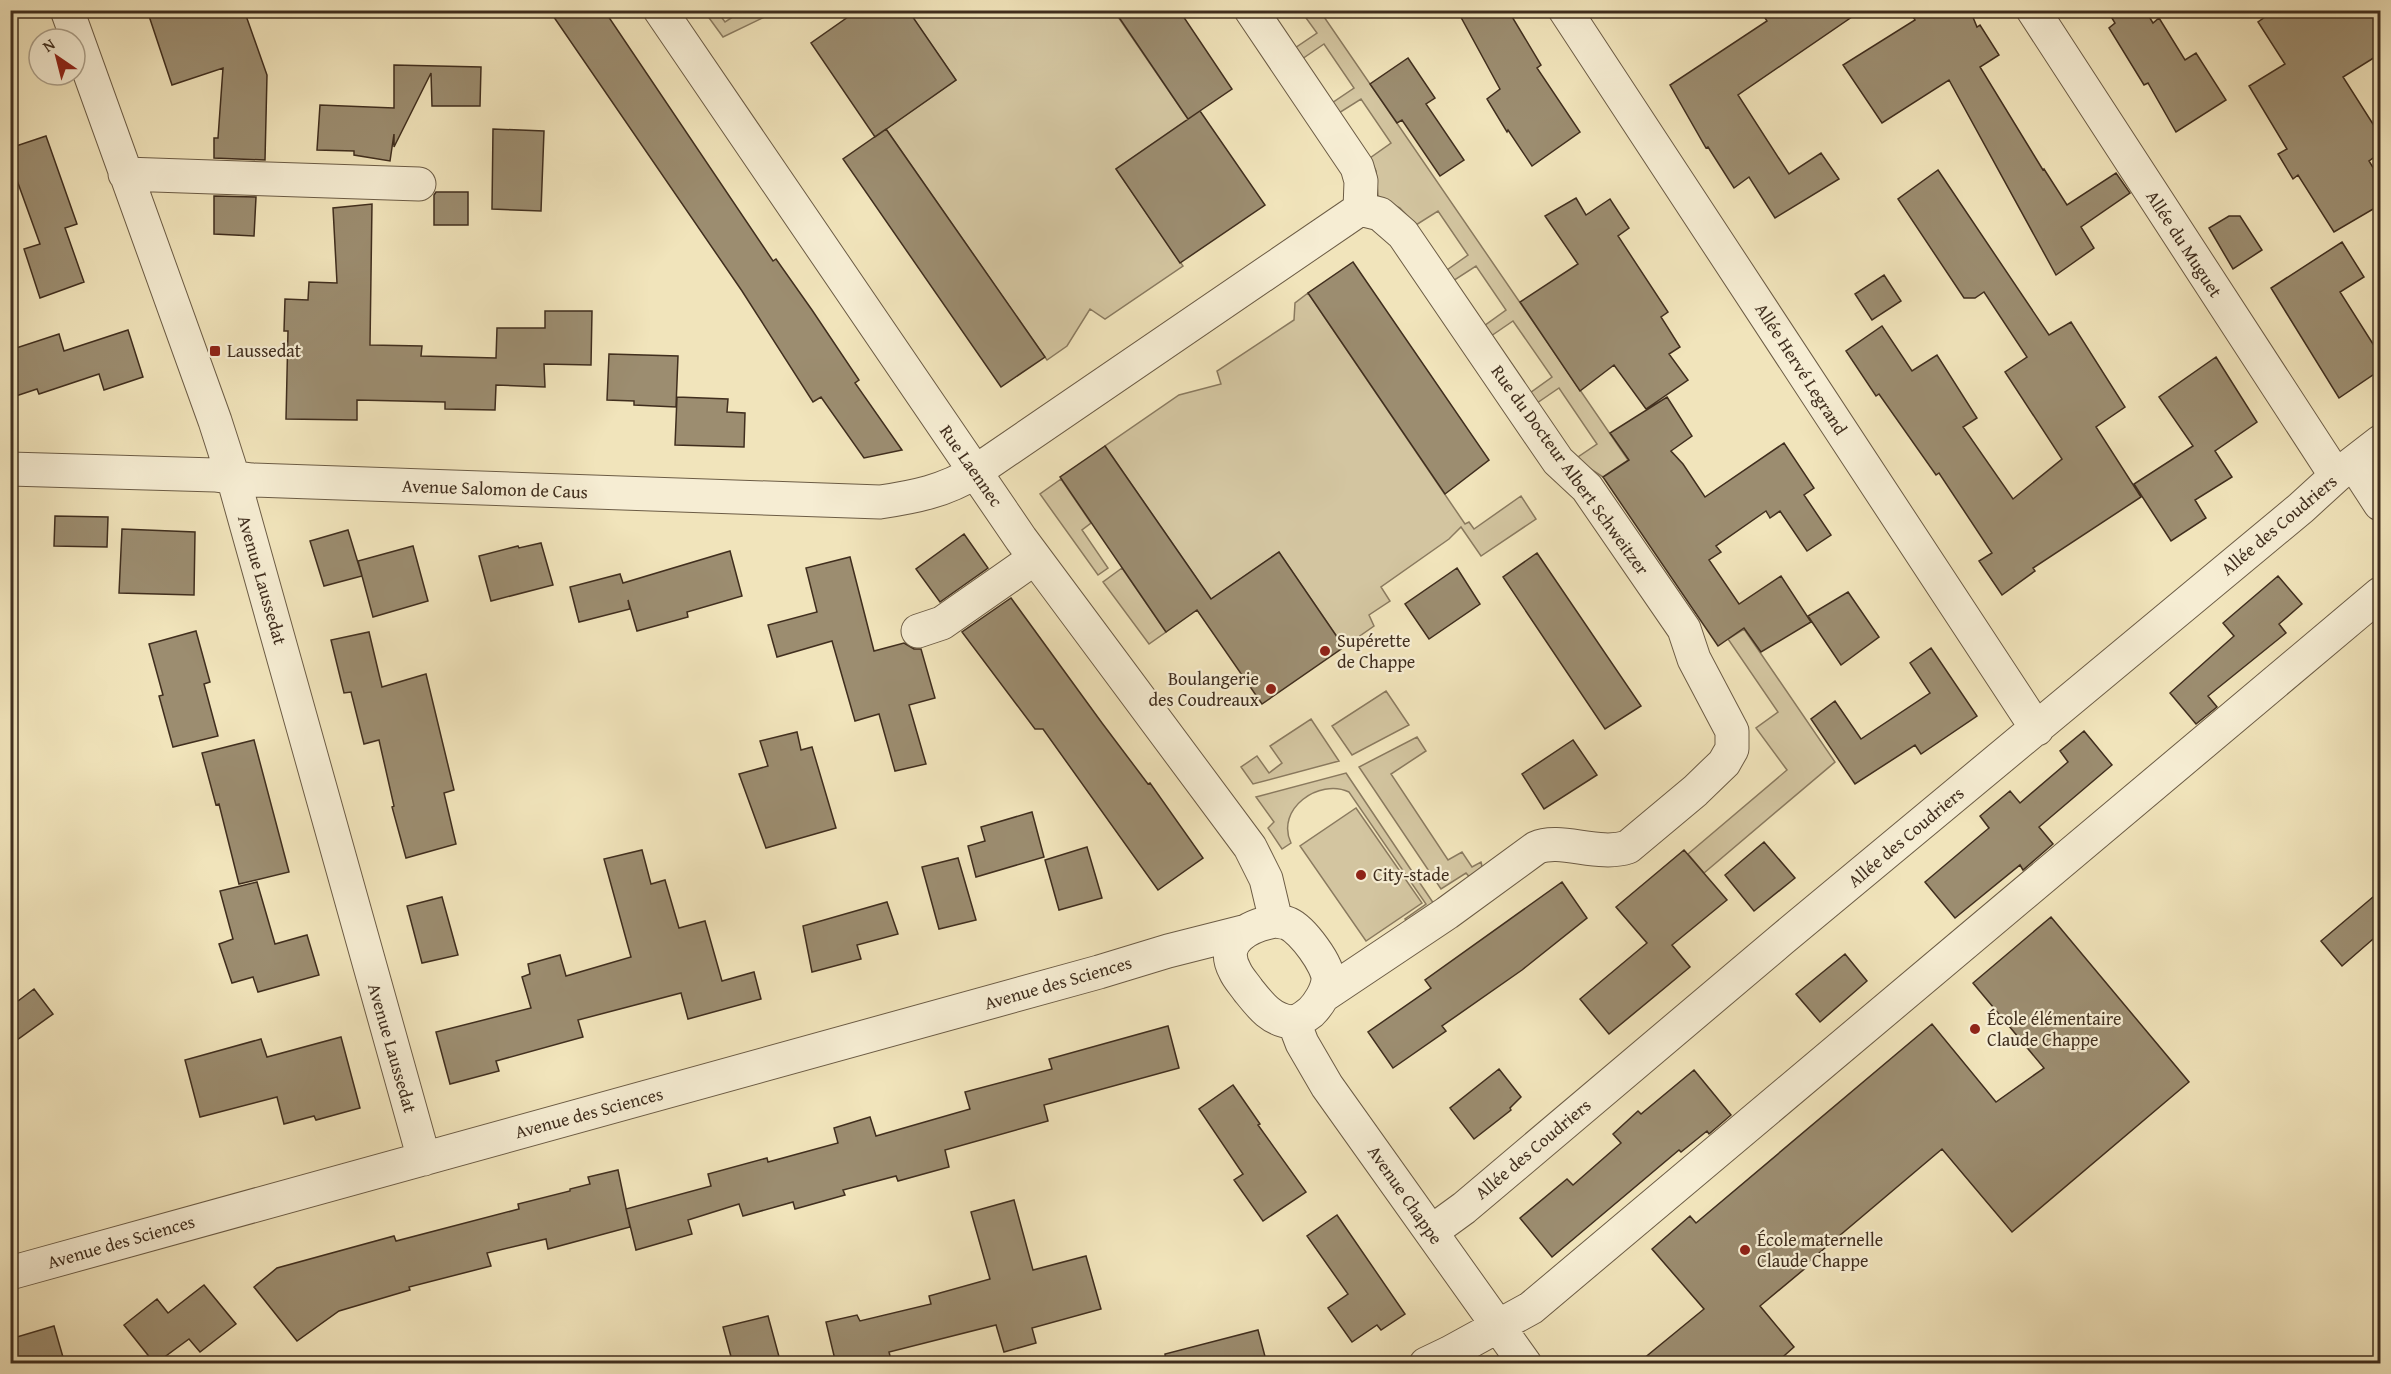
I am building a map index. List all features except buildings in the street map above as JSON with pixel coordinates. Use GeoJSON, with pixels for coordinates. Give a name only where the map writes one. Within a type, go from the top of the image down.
{"type":"FeatureCollection","features":[{"type":"Feature","properties":{"kind":"street","name":"Avenue Laussedat"},"geometry":{"type":"LineString","coordinates":[[67,10],[233,477],[424,1159]]}},
{"type":"Feature","properties":{"kind":"street"},"geometry":{"type":"LineString","coordinates":[[1251,10],[1357,167],[1361,181],[1360,209]]}},
{"type":"Feature","properties":{"kind":"street","name":"Allée Hervé Legrand"},"geometry":{"type":"LineString","coordinates":[[1564,10],[2037,729]]}},
{"type":"Feature","properties":{"kind":"street","name":"Allée du Muguet"},"geometry":{"type":"LineString","coordinates":[[2032,10],[2345,470],[2380,504]]}},
{"type":"Feature","properties":{"kind":"street","name":"Rue Laennec"},"geometry":{"type":"LineString","coordinates":[[663,12],[1035,558],[1250,847],[1266,879],[1276,921]]}},
{"type":"Feature","properties":{"kind":"street"},"geometry":{"type":"LineString","coordinates":[[125,174],[419,184]]}},
{"type":"Feature","properties":{"kind":"street","name":"Avenue Salomon de Caus"},"geometry":{"type":"LineString","coordinates":[[10,469],[880,502],[924,495],[956,484],[975,472],[1360,209]]}},
{"type":"Feature","properties":{"kind":"street","name":"Rue du Docteur Albert Schweitzer"},"geometry":{"type":"LineString","coordinates":[[1323,996],[1448,913],[1502,861],[1541,846],[1616,851],[1628,847],[1695,791],[1724,763],[1732,749],[1732,731],[1694,659],[1684,629],[1587,488],[1558,461],[1403,234],[1380,214],[1360,209]]}},
{"type":"Feature","properties":{"kind":"street","name":"Allée des Coudriers"},"geometry":{"type":"LineString","coordinates":[[1431,1232],[1464,1208],[1781,940],[2380,442]]}},
{"type":"Feature","properties":{"kind":"street"},"geometry":{"type":"LineString","coordinates":[[918,631],[942,623],[1035,558]]}},
{"type":"Feature","properties":{"kind":"street"},"geometry":{"type":"LineString","coordinates":[[1426,1364],[1498,1327],[1537,1302],[2380,594]]}},
{"type":"Feature","properties":{"kind":"street"},"geometry":{"type":"LineString","coordinates":[[1276,921],[1290,924],[1299,931],[1326,969],[1328,979],[1323,996],[1306,1016],[1294,1022],[1281,1020],[1264,1010],[1234,970],[1231,957],[1233,943],[1243,933],[1258,924],[1276,921]]}},
{"type":"Feature","properties":{"kind":"street","name":"Avenue des Sciences"},"geometry":{"type":"LineString","coordinates":[[10,1273],[1168,951],[1243,933]]}},
{"type":"Feature","properties":{"kind":"street"},"geometry":{"type":"LineString","coordinates":[[1168,951],[1234,970]]}},
{"type":"Feature","properties":{"kind":"street","name":"Avenue Chappe"},"geometry":{"type":"LineString","coordinates":[[1294,1022],[1302,1043],[1328,1086],[1525,1364]]}},
{"type":"Feature","properties":{"kind":"shaded area"},"geometry":{"type":"Polygon","coordinates":[[[704,11],[717,11],[725,22],[742,11],[777,11],[723,37],[704,11]]]}},
{"type":"Feature","properties":{"kind":"shaded area"},"geometry":{"type":"Polygon","coordinates":[[[908,11],[1114,11],[1188,119],[1116,169],[1183,266],[1105,319],[1090,309],[1067,346],[1047,360],[886,129],[956,80],[908,11]]]}},
{"type":"Feature","properties":{"kind":"shaded area"},"geometry":{"type":"Polygon","coordinates":[[[1301,11],[1320,11],[1628,460],[1603,477],[1575,459],[1597,444],[1559,388],[1537,403],[1530,393],[1552,377],[1513,321],[1491,336],[1484,326],[1506,310],[1476,266],[1453,281],[1447,270],[1468,255],[1438,211],[1416,225],[1400,208],[1378,196],[1376,171],[1370,158],[1391,143],[1361,99],[1339,113],[1332,103],[1354,88],[1324,44],[1302,59],[1295,48],[1317,33],[1301,11]]]}},
{"type":"Feature","properties":{"kind":"shaded area"},"geometry":{"type":"Polygon","coordinates":[[[1308,293],[1465,524],[1469,522],[1474,529],[1521,496],[1536,519],[1481,556],[1461,527],[1449,539],[1381,587],[1390,601],[1369,615],[1374,626],[1344,647],[1279,552],[1211,599],[1105,446],[1179,395],[1221,384],[1217,371],[1294,320],[1295,303],[1308,293]]]}},
{"type":"Feature","properties":{"kind":"shaded area"},"geometry":{"type":"Polygon","coordinates":[[[1061,479],[1091,523],[1082,530],[1108,568],[1098,575],[1040,494],[1061,479]]]}},
{"type":"Feature","properties":{"kind":"shaded area"},"geometry":{"type":"Polygon","coordinates":[[[1122,568],[1166,632],[1149,644],[1103,582],[1122,568]]]}},
{"type":"Feature","properties":{"kind":"shaded area"},"geometry":{"type":"Polygon","coordinates":[[[1744,629],[1835,762],[1704,873],[1688,854],[1787,770],[1756,728],[1778,712],[1728,639],[1744,629]]]}},
{"type":"Feature","properties":{"kind":"shaded area"},"geometry":{"type":"Polygon","coordinates":[[[1386,691],[1409,725],[1352,755],[1332,726],[1386,691]]]}},
{"type":"Feature","properties":{"kind":"shaded area"},"geometry":{"type":"Polygon","coordinates":[[[1311,719],[1339,761],[1253,784],[1241,767],[1257,756],[1269,773],[1282,763],[1270,746],[1311,719]]]}},
{"type":"Feature","properties":{"kind":"shaded area"},"geometry":{"type":"Polygon","coordinates":[[[1417,737],[1426,751],[1391,774],[1448,860],[1462,852],[1472,867],[1481,862],[1482,865],[1480,872],[1472,880],[1466,873],[1441,889],[1359,767],[1417,737]]]}},
{"type":"Feature","properties":{"kind":"shaded area"},"geometry":{"type":"Polygon","coordinates":[[[1346,773],[1436,907],[1408,923],[1405,919],[1426,904],[1349,792],[1325,789],[1303,800],[1294,808],[1289,819],[1288,830],[1291,843],[1282,849],[1268,828],[1274,822],[1256,797],[1346,773]]]}},
{"type":"Feature","properties":{"kind":"shaded area","name":"City-stade"},"geometry":{"type":"Polygon","coordinates":[[[1356,808],[1422,903],[1366,941],[1300,846],[1356,808]]]}},
{"type":"Feature","properties":{"kind":"place","name":"Laussedat"},"geometry":{"type":"Point","coordinates":[215,351]}},
{"type":"Feature","properties":{"kind":"place","name":"Supérette de Chappe"},"geometry":{"type":"Point","coordinates":[1325,651]}},
{"type":"Feature","properties":{"kind":"place","name":"Boulangerie des Coudreaux"},"geometry":{"type":"Point","coordinates":[1271,689]}},
{"type":"Feature","properties":{"kind":"place","name":"City-stade"},"geometry":{"type":"Point","coordinates":[1361,875]}},
{"type":"Feature","properties":{"kind":"place","name":"École élémentaire Claude Chappe"},"geometry":{"type":"Point","coordinates":[1975,1029]}},
{"type":"Feature","properties":{"kind":"place","name":"École maternelle Claude Chappe"},"geometry":{"type":"Point","coordinates":[1745,1250]}}]}
